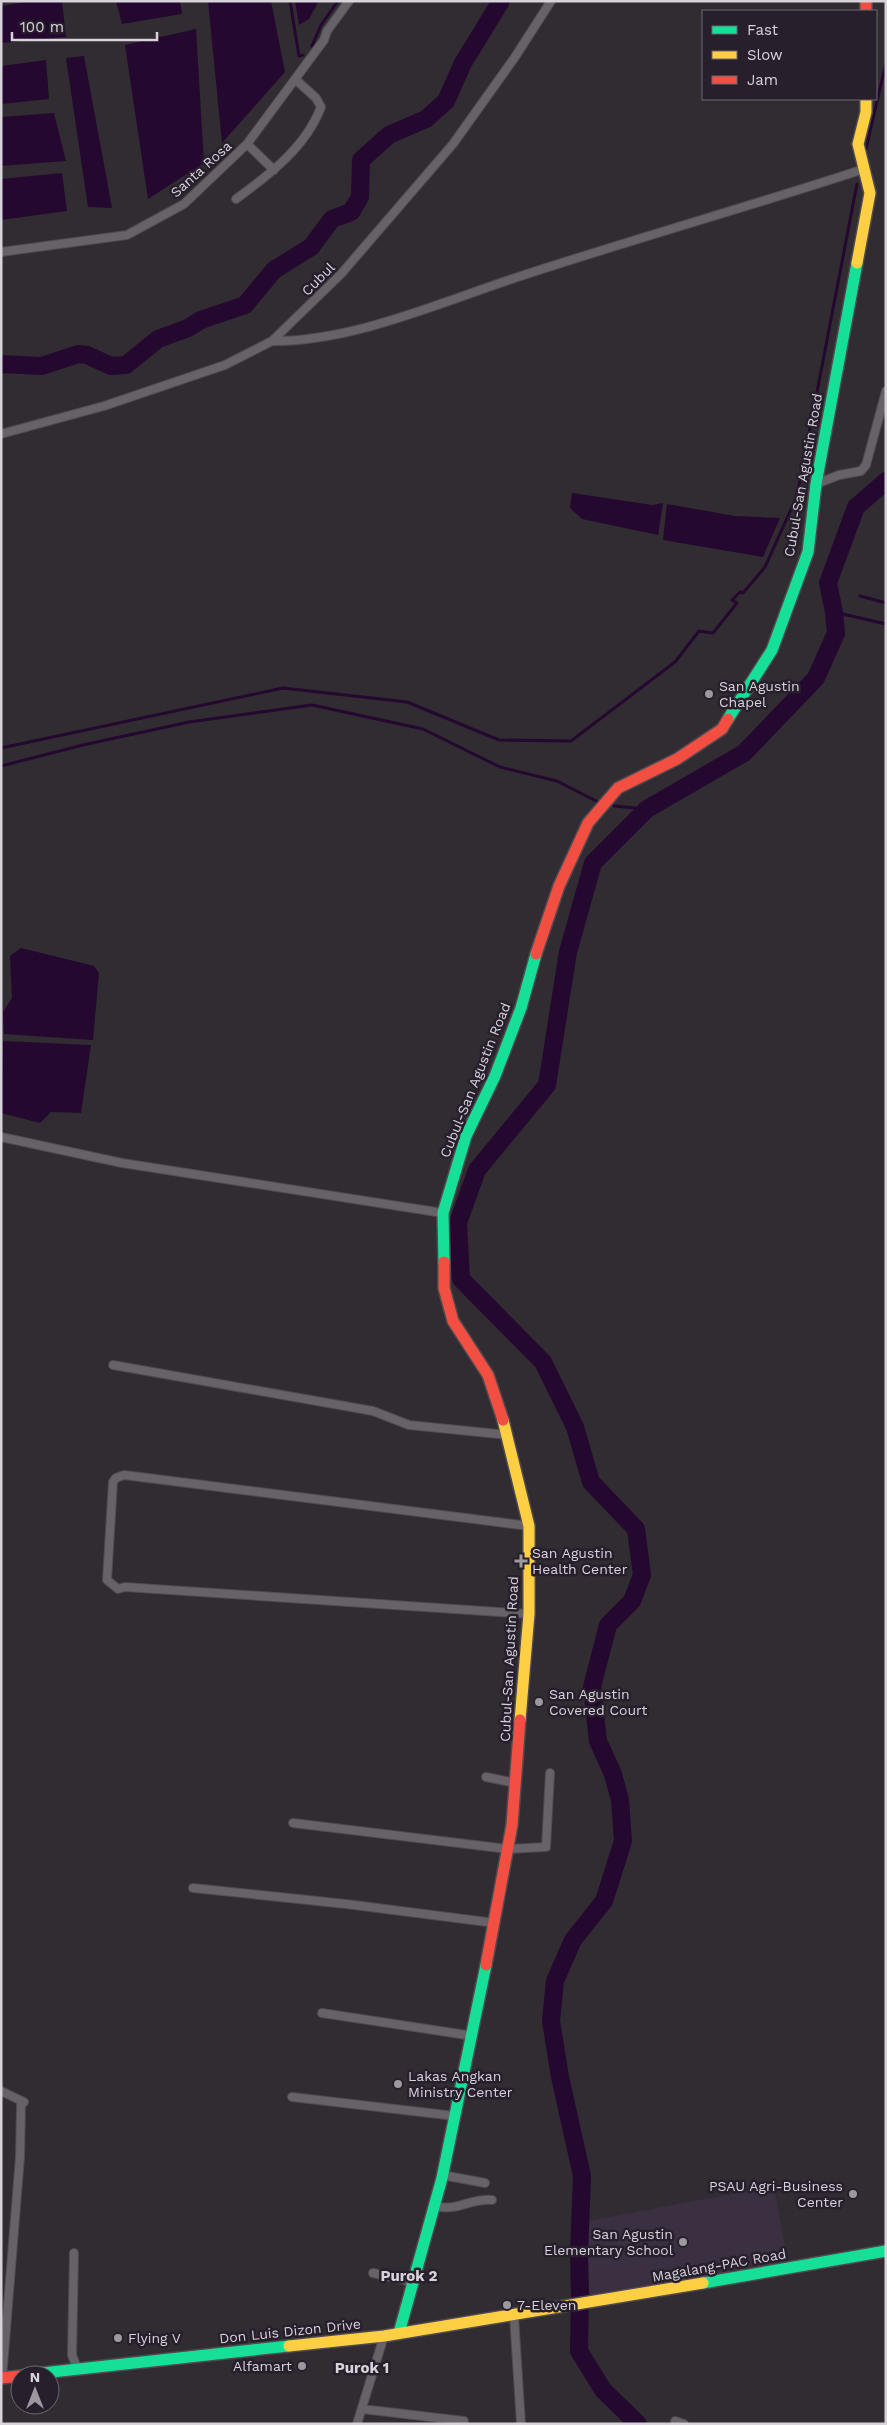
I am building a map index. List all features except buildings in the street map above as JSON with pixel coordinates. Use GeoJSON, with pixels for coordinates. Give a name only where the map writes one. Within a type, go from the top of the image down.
{"type":"FeatureCollection","features":[{"type":"Feature","properties":{"kind":"street","name":"Santa Rosa"},"geometry":{"type":"LineString","coordinates":[[1,252],[127,235],[184,204],[247,144],[349,1]]}},
{"type":"Feature","properties":{"kind":"street","name":"Cubul"},"geometry":{"type":"LineString","coordinates":[[1,434],[104,406],[225,365],[272,341],[341,274],[453,144],[515,57],[551,1]]}},
{"type":"Feature","properties":{"kind":"street"},"geometry":{"type":"LineString","coordinates":[[236,199],[274,170],[316,118],[321,107],[316,98],[295,79]]}},
{"type":"Feature","properties":{"kind":"street","name":"Cubul-San Agustin Road"},"geometry":{"type":"LineString","coordinates":[[399,2333],[442,2175],[495,1923],[508,1848],[516,1783],[529,1614],[529,1526],[508,1436],[488,1375],[453,1321],[444,1288],[444,1213],[466,1136],[495,1076],[521,1008],[536,949],[559,886],[588,823],[618,788],[677,759],[722,729],[772,650],[808,552],[816,484],[870,193],[858,144],[866,112],[866,100]]}},
{"type":"Feature","properties":{"kind":"street"},"geometry":{"type":"LineString","coordinates":[[247,144],[274,170]]}},
{"type":"Feature","properties":{"kind":"street"},"geometry":{"type":"LineString","coordinates":[[272,341],[288,341],[334,335],[384,322],[638,238],[767,201],[864,169]]}},
{"type":"Feature","properties":{"kind":"street"},"geometry":{"type":"LineString","coordinates":[[816,484],[839,475],[861,470],[866,465],[886,391]]}},
{"type":"Feature","properties":{"kind":"street"},"geometry":{"type":"LineString","coordinates":[[1,1137],[122,1163],[444,1213]]}},
{"type":"Feature","properties":{"kind":"street"},"geometry":{"type":"LineString","coordinates":[[112,1365],[373,1412],[409,1425],[508,1436]]}},
{"type":"Feature","properties":{"kind":"street"},"geometry":{"type":"LineString","coordinates":[[529,1526],[124,1475],[116,1478],[113,1482],[107,1580],[118,1589],[125,1587],[529,1614]]}},
{"type":"Feature","properties":{"kind":"street"},"geometry":{"type":"LineString","coordinates":[[293,1823],[508,1848],[546,1847],[550,1773]]}},
{"type":"Feature","properties":{"kind":"street"},"geometry":{"type":"LineString","coordinates":[[486,1778],[516,1783]]}},
{"type":"Feature","properties":{"kind":"street"},"geometry":{"type":"LineString","coordinates":[[193,1888],[346,1904],[495,1923]]}},
{"type":"Feature","properties":{"kind":"street"},"geometry":{"type":"LineString","coordinates":[[322,2013],[472,2036]]}},
{"type":"Feature","properties":{"kind":"street"},"geometry":{"type":"LineString","coordinates":[[1,2091],[24,2102],[20,2105],[20,2157],[2,2378]]}},
{"type":"Feature","properties":{"kind":"street"},"geometry":{"type":"LineString","coordinates":[[292,2097],[455,2116]]}},
{"type":"Feature","properties":{"kind":"street"},"geometry":{"type":"LineString","coordinates":[[442,2175],[485,2183]]}},
{"type":"Feature","properties":{"kind":"street"},"geometry":{"type":"LineString","coordinates":[[433,2206],[445,2209],[461,2207],[477,2201],[492,2200]]}},
{"type":"Feature","properties":{"kind":"street","name":"Magalang-PAC Road"},"geometry":{"type":"LineString","coordinates":[[557,2308],[886,2251]]}},
{"type":"Feature","properties":{"kind":"street"},"geometry":{"type":"LineString","coordinates":[[74,2253],[72,2355],[77,2368]]}},
{"type":"Feature","properties":{"kind":"street"},"geometry":{"type":"LineString","coordinates":[[373,2273],[413,2282]]}},
{"type":"Feature","properties":{"kind":"street","name":"Don Luis Dizon Drive"},"geometry":{"type":"LineString","coordinates":[[60,2370],[384,2336],[557,2308]]}},
{"type":"Feature","properties":{"kind":"street"},"geometry":{"type":"LineString","coordinates":[[514,2316],[521,2424]]}},
{"type":"Feature","properties":{"kind":"street"},"geometry":{"type":"LineString","coordinates":[[357,2424],[384,2336]]}},
{"type":"Feature","properties":{"kind":"street"},"geometry":{"type":"LineString","coordinates":[[362,2409],[464,2421]]}},
{"type":"Feature","properties":{"kind":"street"},"geometry":{"type":"LineString","coordinates":[[674,2421],[684,2424]]}},
{"type":"Feature","properties":{"kind":"shaded area"},"geometry":{"type":"Polygon","coordinates":[[[32,1],[62,1],[66,37],[1,43],[1,6],[32,1]]]}},
{"type":"Feature","properties":{"kind":"shaded area"},"geometry":{"type":"Polygon","coordinates":[[[116,1],[180,1],[182,14],[122,24],[116,1]]]}},
{"type":"Feature","properties":{"kind":"shaded area"},"geometry":{"type":"Polygon","coordinates":[[[208,1],[271,1],[285,72],[222,143],[208,1]]]}},
{"type":"Feature","properties":{"kind":"shaded area"},"geometry":{"type":"Polygon","coordinates":[[[295,1],[319,1],[309,19],[299,25],[295,1]]]}},
{"type":"Feature","properties":{"kind":"shaded area"},"geometry":{"type":"Polygon","coordinates":[[[196,29],[204,163],[148,199],[125,45],[196,29]]]}},
{"type":"Feature","properties":{"kind":"shaded area"},"geometry":{"type":"Polygon","coordinates":[[[84,56],[112,208],[88,207],[66,58],[84,56]]]}},
{"type":"Feature","properties":{"kind":"shaded area"},"geometry":{"type":"Polygon","coordinates":[[[46,60],[49,99],[1,104],[1,66],[46,60]]]}},
{"type":"Feature","properties":{"kind":"shaded area"},"geometry":{"type":"Polygon","coordinates":[[[54,113],[66,161],[1,166],[1,117],[54,113]]]}},
{"type":"Feature","properties":{"kind":"shaded area"},"geometry":{"type":"Polygon","coordinates":[[[62,173],[67,211],[1,220],[1,179],[62,173]]]}},
{"type":"Feature","properties":{"kind":"shaded area"},"geometry":{"type":"Polygon","coordinates":[[[572,493],[652,505],[663,503],[658,535],[582,519],[570,508],[572,493]]]}},
{"type":"Feature","properties":{"kind":"shaded area"},"geometry":{"type":"Polygon","coordinates":[[[667,504],[735,516],[780,518],[763,557],[663,540],[667,504]]]}},
{"type":"Feature","properties":{"kind":"shaded area"},"geometry":{"type":"Polygon","coordinates":[[[21,948],[94,966],[99,973],[93,1040],[4,1034],[3,1012],[12,998],[10,956],[21,948]]]}},
{"type":"Feature","properties":{"kind":"shaded area"},"geometry":{"type":"Polygon","coordinates":[[[3,1041],[91,1045],[81,1113],[51,1112],[40,1123],[1,1113],[3,1041]]]}},
{"type":"Feature","properties":{"kind":"shaded area","name":"San Agustin Elementary School"},"geometry":{"type":"Polygon","coordinates":[[[774,2186],[788,2262],[591,2298],[577,2223],[774,2186]]]}},
{"type":"Feature","properties":{"kind":"waterway"},"geometry":{"type":"LineString","coordinates":[[290,1],[299,56],[303,55]]}},
{"type":"Feature","properties":{"kind":"waterway"},"geometry":{"type":"LineString","coordinates":[[312,46],[321,25],[338,1]]}},
{"type":"Feature","properties":{"kind":"waterway"},"geometry":{"type":"LineString","coordinates":[[1,364],[42,366],[78,354],[87,355],[111,366],[126,365],[158,339],[188,328],[201,320],[245,305],[274,270],[311,247],[332,219],[351,212],[360,197],[361,160],[389,135],[426,119],[446,101],[463,63],[501,1]]}},
{"type":"Feature","properties":{"kind":"waterway"},"geometry":{"type":"LineString","coordinates":[[865,153],[886,63]]}},
{"type":"Feature","properties":{"kind":"waterway"},"geometry":{"type":"LineString","coordinates":[[1,748],[283,688],[407,702],[499,740],[571,741],[675,662],[699,631],[713,633],[737,603],[732,600],[740,592],[743,593],[765,567],[797,496],[857,184]]}},
{"type":"Feature","properties":{"kind":"waterway"},"geometry":{"type":"LineString","coordinates":[[638,2424],[603,2390],[579,2351],[579,2254],[582,2176],[560,2077],[551,2021],[555,1981],[573,1940],[604,1901],[623,1841],[620,1800],[613,1774],[598,1741],[592,1687],[608,1625],[632,1601],[642,1575],[636,1529],[591,1482],[575,1427],[543,1362],[461,1279],[458,1223],[477,1170],[547,1085],[568,952],[593,863],[647,809],[744,753],[816,678],[836,633],[828,583],[856,507],[886,481]]}},
{"type":"Feature","properties":{"kind":"waterway"},"geometry":{"type":"LineString","coordinates":[[860,596],[886,603]]}},
{"type":"Feature","properties":{"kind":"waterway"},"geometry":{"type":"LineString","coordinates":[[834,612],[886,624]]}},
{"type":"Feature","properties":{"kind":"waterway"},"geometry":{"type":"LineString","coordinates":[[1,766],[83,745],[189,722],[312,705],[423,729],[500,767],[557,781],[598,802]]}},
{"type":"Feature","properties":{"kind":"waterway"},"geometry":{"type":"LineString","coordinates":[[614,806],[647,809]]}},
{"type":"Feature","properties":{"kind":"traffic: fast"},"geometry":{"type":"LineString","coordinates":[[728,719],[772,650],[808,552],[816,484],[857,263]]}},
{"type":"Feature","properties":{"kind":"traffic: fast"},"geometry":{"type":"LineString","coordinates":[[444,1262],[443,1213],[466,1136],[495,1076],[521,1008],[536,954]]}},
{"type":"Feature","properties":{"kind":"traffic: fast"},"geometry":{"type":"LineString","coordinates":[[399,2333],[442,2178],[486,1965]]}},
{"type":"Feature","properties":{"kind":"traffic: fast"},"geometry":{"type":"LineString","coordinates":[[703,2283],[886,2251]]}},
{"type":"Feature","properties":{"kind":"traffic: fast"},"geometry":{"type":"LineString","coordinates":[[60,2371],[289,2346]]}},
{"type":"Feature","properties":{"kind":"traffic: slow"},"geometry":{"type":"LineString","coordinates":[[857,263],[870,193],[858,144],[866,112],[866,100]]}},
{"type":"Feature","properties":{"kind":"traffic: slow"},"geometry":{"type":"LineString","coordinates":[[503,1420],[529,1526],[529,1614],[520,1720]]}},
{"type":"Feature","properties":{"kind":"traffic: slow"},"geometry":{"type":"LineString","coordinates":[[289,2346],[384,2336],[703,2283]]}},
{"type":"Feature","properties":{"kind":"traffic: jam"},"geometry":{"type":"LineString","coordinates":[[866,1],[866,10]]}},
{"type":"Feature","properties":{"kind":"traffic: jam"},"geometry":{"type":"LineString","coordinates":[[536,954],[559,886],[588,823],[618,788],[677,759],[722,729],[728,719]]}},
{"type":"Feature","properties":{"kind":"traffic: jam"},"geometry":{"type":"LineString","coordinates":[[444,1262],[444,1288],[453,1321],[488,1375],[503,1420]]}},
{"type":"Feature","properties":{"kind":"traffic: jam"},"geometry":{"type":"LineString","coordinates":[[486,1965],[512,1825],[520,1720]]}},
{"type":"Feature","properties":{"kind":"traffic: jam"},"geometry":{"type":"LineString","coordinates":[[1,2378],[10,2377]]}},
{"type":"Feature","properties":{"kind":"place","name":"San Agustin Chapel"},"geometry":{"type":"Point","coordinates":[709,694]}},
{"type":"Feature","properties":{"kind":"place","name":"San Agustin Health Center"},"geometry":{"type":"Point","coordinates":[521,1561]}},
{"type":"Feature","properties":{"kind":"place","name":"San Agustin Covered Court"},"geometry":{"type":"Point","coordinates":[539,1702]}},
{"type":"Feature","properties":{"kind":"place","name":"Lakas Angkan Ministry Center"},"geometry":{"type":"Point","coordinates":[398,2084]}},
{"type":"Feature","properties":{"kind":"place","name":"PSAU Agri-Business Center"},"geometry":{"type":"Point","coordinates":[853,2194]}},
{"type":"Feature","properties":{"kind":"place","name":"San Agustin Elementary School"},"geometry":{"type":"Point","coordinates":[683,2242]}},
{"type":"Feature","properties":{"kind":"place","name":"7-Eleven"},"geometry":{"type":"Point","coordinates":[507,2305]}},
{"type":"Feature","properties":{"kind":"place","name":"Flying V"},"geometry":{"type":"Point","coordinates":[118,2338]}},
{"type":"Feature","properties":{"kind":"place","name":"Alfamart"},"geometry":{"type":"Point","coordinates":[302,2366]}},
{"type":"Feature","properties":{"kind":"district","name":"Purok 2"},"geometry":{"type":"Point","coordinates":[409,2276]}},
{"type":"Feature","properties":{"kind":"district","name":"Purok 1"},"geometry":{"type":"Point","coordinates":[362,2368]}}]}
